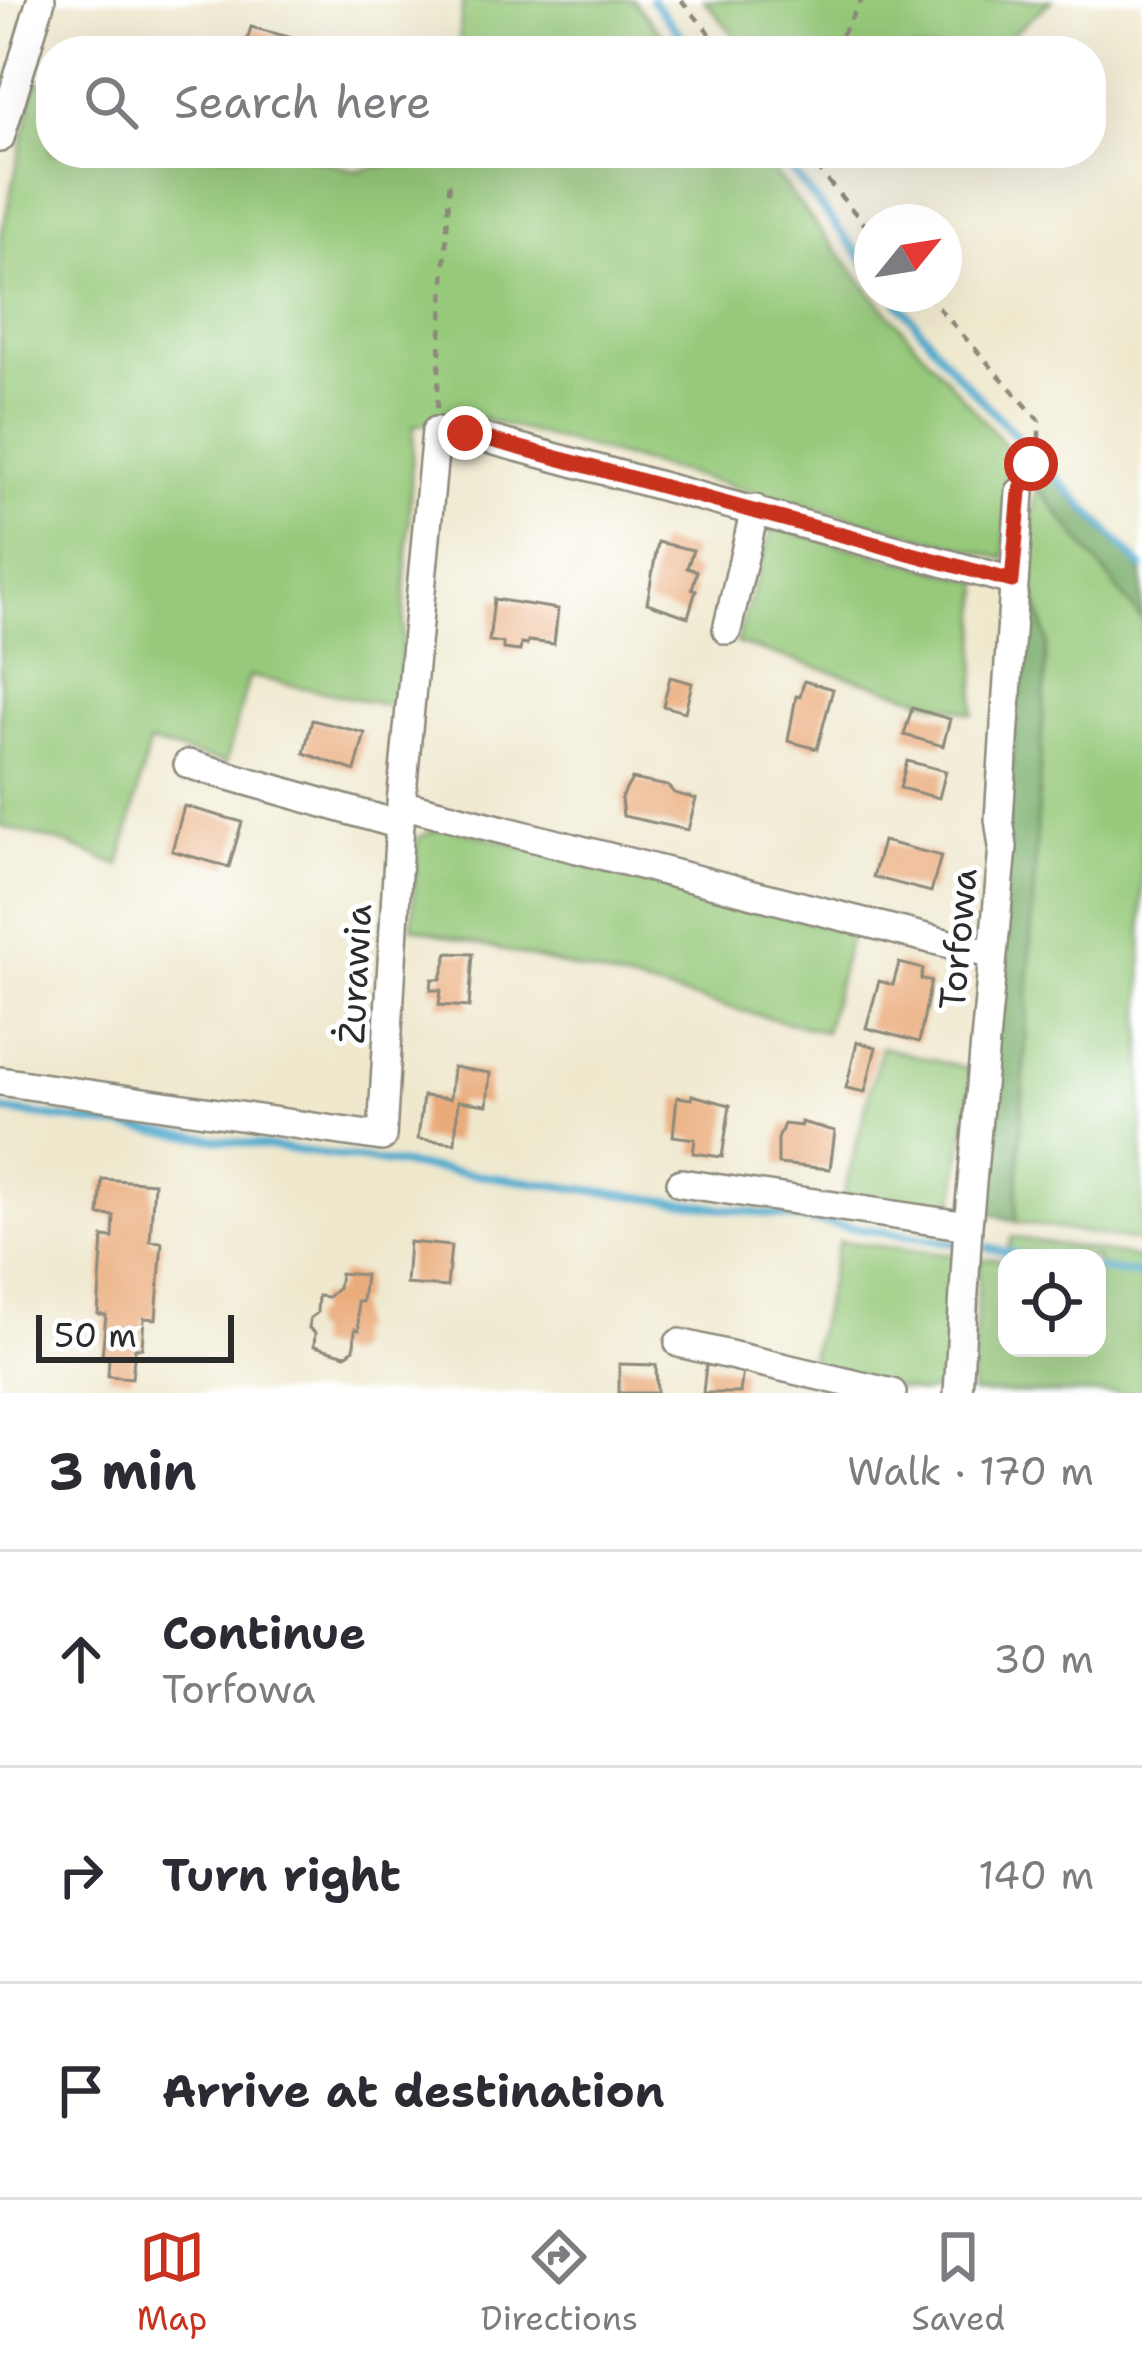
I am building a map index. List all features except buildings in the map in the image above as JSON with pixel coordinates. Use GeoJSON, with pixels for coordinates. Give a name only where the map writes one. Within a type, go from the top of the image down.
{"type":"FeatureCollection","features":[{"type":"Feature","properties":{"kind":"street"},"geometry":{"type":"LineString","coordinates":[[0,138],[41,0]]}},
{"type":"Feature","properties":{"kind":"street"},"geometry":{"type":"LineString","coordinates":[[436,431],[465,433],[1012,581]]}},
{"type":"Feature","properties":{"kind":"street","name":"Żurawia"},"geometry":{"type":"LineString","coordinates":[[0,1081],[382,1136],[401,815],[436,431]]}},
{"type":"Feature","properties":{"kind":"street","name":"Torfowa"},"geometry":{"type":"LineString","coordinates":[[958,1393],[968,1226],[1003,847],[999,819],[1020,492]]}},
{"type":"Feature","properties":{"kind":"street"},"geometry":{"type":"LineString","coordinates":[[727,630],[755,509]]}},
{"type":"Feature","properties":{"kind":"street"},"geometry":{"type":"LineString","coordinates":[[188,764],[993,955]]}},
{"type":"Feature","properties":{"kind":"street"},"geometry":{"type":"LineString","coordinates":[[681,1183],[968,1226]]}},
{"type":"Feature","properties":{"kind":"street"},"geometry":{"type":"LineString","coordinates":[[679,1343],[892,1393]]}},
{"type":"Feature","properties":{"kind":"path"},"geometry":{"type":"LineString","coordinates":[[681,0],[712,36]]}},
{"type":"Feature","properties":{"kind":"path"},"geometry":{"type":"LineString","coordinates":[[841,36],[862,0]]}},
{"type":"Feature","properties":{"kind":"path"},"geometry":{"type":"LineString","coordinates":[[815,169],[854,213]]}},
{"type":"Feature","properties":{"kind":"path"},"geometry":{"type":"LineString","coordinates":[[436,431],[449,176]]}},
{"type":"Feature","properties":{"kind":"path"},"geometry":{"type":"LineString","coordinates":[[942,312],[1039,420],[1040,442],[1020,492]]}},
{"type":"Feature","properties":{"kind":"green space"},"geometry":{"type":"Polygon","coordinates":[[[463,0],[633,0],[663,36],[459,36],[463,0]]]}},
{"type":"Feature","properties":{"kind":"green space"},"geometry":{"type":"Polygon","coordinates":[[[704,0],[1052,0],[1010,36],[735,36],[704,0]]]}},
{"type":"Feature","properties":{"kind":"green space"},"geometry":{"type":"Polygon","coordinates":[[[36,81],[36,168],[770,168],[854,272],[854,312],[888,312],[1007,447],[1005,559],[478,418],[414,425],[399,708],[249,676],[226,763],[149,743],[120,866],[64,843],[0,826],[0,241],[36,81]]]}},
{"type":"Feature","properties":{"kind":"green space"},"geometry":{"type":"Polygon","coordinates":[[[1042,467],[1142,572],[1142,620],[1037,486],[1042,467]]]}},
{"type":"Feature","properties":{"kind":"green space"},"geometry":{"type":"Polygon","coordinates":[[[1037,486],[1142,620],[1142,1242],[1016,1222],[1047,640],[1025,562],[1037,486]]]}},
{"type":"Feature","properties":{"kind":"green space"},"geometry":{"type":"Polygon","coordinates":[[[773,527],[981,582],[973,714],[736,643],[773,527]]]}},
{"type":"Feature","properties":{"kind":"green space"},"geometry":{"type":"Polygon","coordinates":[[[1025,562],[1047,640],[1016,1222],[983,1211],[1025,562]]]}},
{"type":"Feature","properties":{"kind":"green space"},"geometry":{"type":"Polygon","coordinates":[[[445,826],[851,933],[825,1032],[412,927],[417,838],[445,826]]]}},
{"type":"Feature","properties":{"kind":"green space"},"geometry":{"type":"Polygon","coordinates":[[[881,1047],[973,1070],[953,1213],[843,1197],[881,1047]]]}},
{"type":"Feature","properties":{"kind":"green space"},"geometry":{"type":"Polygon","coordinates":[[[1012,1237],[1086,1249],[1008,1249],[1012,1237]]]}},
{"type":"Feature","properties":{"kind":"green space"},"geometry":{"type":"Polygon","coordinates":[[[839,1241],[960,1256],[950,1380],[944,1388],[922,1393],[809,1366],[839,1241]]]}},
{"type":"Feature","properties":{"kind":"green space"},"geometry":{"type":"Polygon","coordinates":[[[1106,1252],[1142,1258],[1142,1393],[972,1393],[980,1258],[998,1260],[998,1357],[1106,1357],[1106,1252]]]}},
{"type":"Feature","properties":{"kind":"waterway"},"geometry":{"type":"LineString","coordinates":[[652,0],[682,36]]}},
{"type":"Feature","properties":{"kind":"waterway"},"geometry":{"type":"LineString","coordinates":[[789,168],[854,248]]}},
{"type":"Feature","properties":{"kind":"waterway"},"geometry":{"type":"LineString","coordinates":[[906,312],[1019,439]]}},
{"type":"Feature","properties":{"kind":"waterway"},"geometry":{"type":"LineString","coordinates":[[1038,458],[1142,567]]}},
{"type":"Feature","properties":{"kind":"waterway"},"geometry":{"type":"LineString","coordinates":[[0,1110],[959,1244]]}},
{"type":"Feature","properties":{"kind":"waterway"},"geometry":{"type":"LineString","coordinates":[[988,1248],[998,1250]]}},
{"type":"Feature","properties":{"kind":"waterway"},"geometry":{"type":"LineString","coordinates":[[1106,1269],[1142,1275]]}},
{"type":"Feature","properties":{"kind":"route"},"geometry":{"type":"LineString","coordinates":[[465,433],[1012,581],[1020,492],[1031,464]]}}]}
